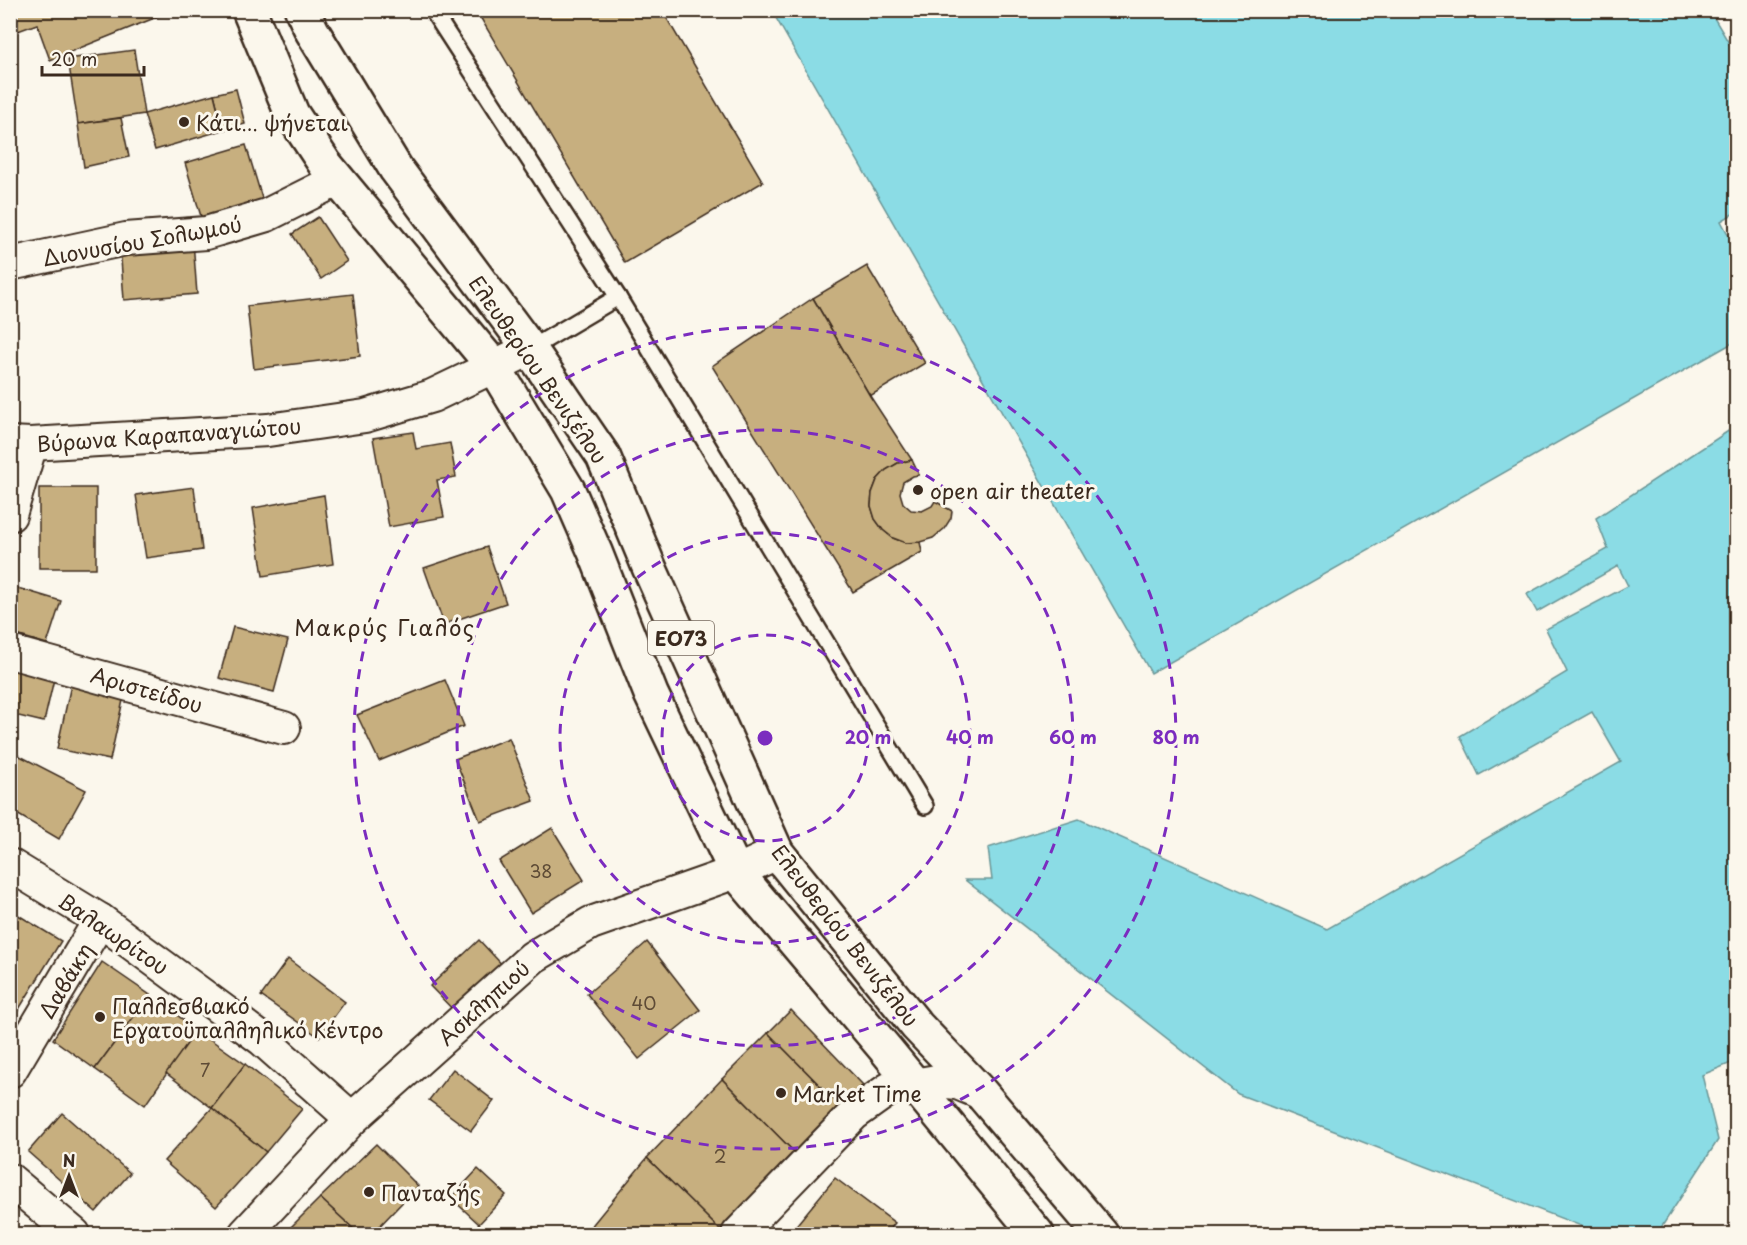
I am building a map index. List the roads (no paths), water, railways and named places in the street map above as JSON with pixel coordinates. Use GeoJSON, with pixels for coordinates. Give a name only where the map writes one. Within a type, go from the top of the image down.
{"type":"FeatureCollection","features":[{"type":"Feature","properties":{"kind":"main road","name":"Ελευθερίου Βενιζέλου"},"geometry":{"type":"LineString","coordinates":[[249,10],[292,114],[337,180],[494,367],[568,490],[596,552],[651,694],[736,872],[1037,1234]]}},
{"type":"Feature","properties":{"kind":"main road","name":"Ελευθερίου Βενιζέλου"},"geometry":{"type":"LineString","coordinates":[[302,10],[312,31],[396,169],[530,349],[603,456],[649,567],[777,853],[916,1026],[981,1093],[1101,1234]]}},
{"type":"Feature","properties":{"kind":"street","name":"Διονυσίου Σολωμού"},"geometry":{"type":"LineString","coordinates":[[10,264],[126,239],[206,233],[267,215],[337,180]]}},
{"type":"Feature","properties":{"kind":"street","name":"Βύρωνα Καραπαναγιώτου"},"geometry":{"type":"LineString","coordinates":[[21,443],[268,430],[365,416],[432,396],[530,349]]}},
{"type":"Feature","properties":{"kind":"street"},"geometry":{"type":"LineString","coordinates":[[10,515],[21,443]]}},
{"type":"Feature","properties":{"kind":"street","name":"Αριστείδου"},"geometry":{"type":"LineString","coordinates":[[10,652],[284,728]]}},
{"type":"Feature","properties":{"kind":"street","name":"Ασκληπιού"},"geometry":{"type":"LineString","coordinates":[[245,1234],[352,1119],[533,957],[591,924],[736,872],[777,853]]}},
{"type":"Feature","properties":{"kind":"street","name":"Βαλαωρίτου"},"geometry":{"type":"LineString","coordinates":[[10,865],[100,920],[263,1040],[352,1119]]}},
{"type":"Feature","properties":{"kind":"street","name":"Δαβάκη"},"geometry":{"type":"LineString","coordinates":[[10,1071],[100,920]]}},
{"type":"Feature","properties":{"kind":"street"},"geometry":{"type":"LineString","coordinates":[[738,1234],[854,1114],[889,1089],[938,1081],[957,1083],[981,1093]]}},
{"type":"Feature","properties":{"kind":"street"},"geometry":{"type":"LineString","coordinates":[[10,1180],[74,1234]]}},
{"type":"Feature","properties":{"kind":"lane"},"geometry":{"type":"LineString","coordinates":[[432,10],[618,297],[925,806]]}},
{"type":"Feature","properties":{"kind":"lane"},"geometry":{"type":"LineString","coordinates":[[530,349],[618,297]]}},
{"type":"Feature","properties":{"kind":"water"},"geometry":{"type":"Polygon","coordinates":[[[772,11],[1710,11],[1736,55],[1736,212],[1721,221],[1736,249],[1736,341],[1151,673],[772,11]]]}},
{"type":"Feature","properties":{"kind":"water"},"geometry":{"type":"Polygon","coordinates":[[[1736,426],[1736,1061],[1702,1075],[1718,1140],[1657,1234],[1602,1234],[1238,1094],[965,880],[992,880],[988,848],[1079,819],[1327,929],[1621,762],[1592,712],[1479,775],[1460,736],[1567,672],[1546,629],[1628,586],[1618,566],[1537,612],[1527,594],[1608,549],[1596,518],[1736,426]]]}},
{"type":"Feature","properties":{"kind":"place","name":"Κάτι... ψήνεται"},"geometry":{"type":"Point","coordinates":[184,122]}},
{"type":"Feature","properties":{"kind":"place","name":"open air theater"},"geometry":{"type":"Point","coordinates":[918,490]}},
{"type":"Feature","properties":{"kind":"place","name":"Παλλεσβιακό Εργατοϋπαλληλικό Κέντρο"},"geometry":{"type":"Point","coordinates":[100,1017]}},
{"type":"Feature","properties":{"kind":"place","name":"Market Time"},"geometry":{"type":"Point","coordinates":[781,1093]}},
{"type":"Feature","properties":{"kind":"place","name":"Πανταζής"},"geometry":{"type":"Point","coordinates":[369,1192]}},
{"type":"Feature","properties":{"kind":"district","name":"Μακρύς Γιαλός"},"geometry":{"type":"Point","coordinates":[385,626]}}]}
